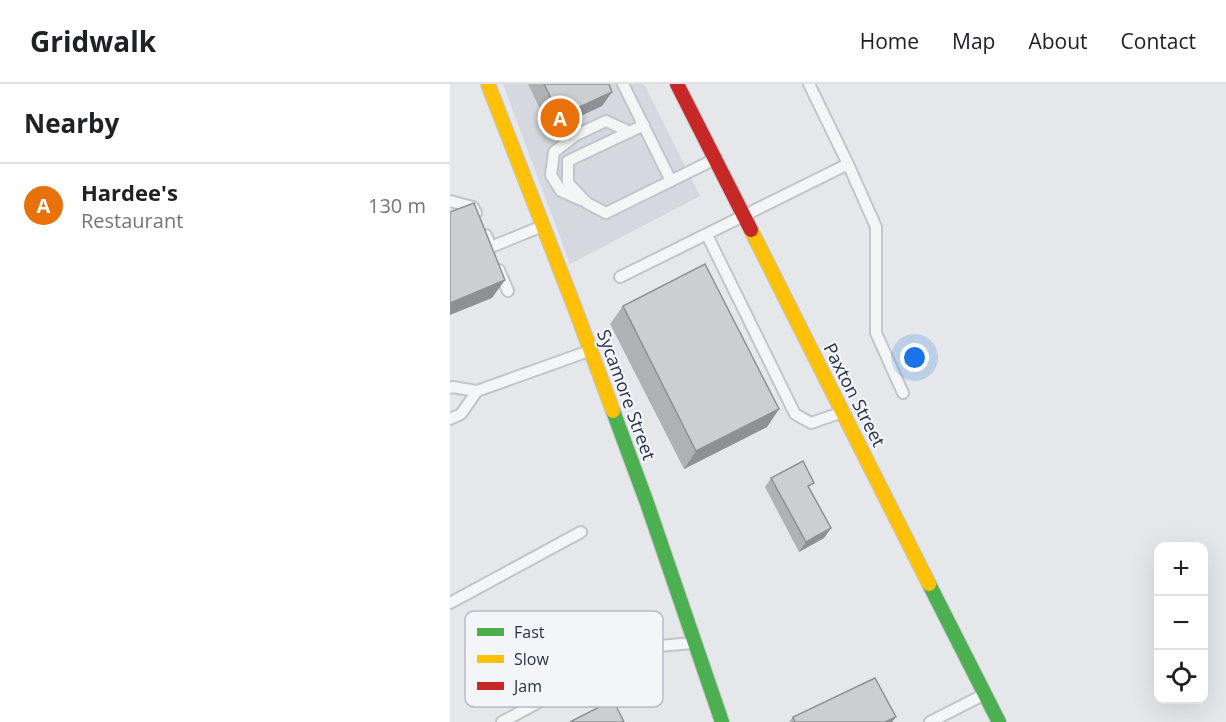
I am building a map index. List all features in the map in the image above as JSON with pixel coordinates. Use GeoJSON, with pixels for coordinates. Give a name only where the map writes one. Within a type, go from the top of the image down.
{"type":"FeatureCollection","features":[{"type":"Feature","properties":{"kind":"main road","name":"Sycamore Street"},"geometry":{"type":"LineString","coordinates":[[488,84],[647,503],[722,722]]}},
{"type":"Feature","properties":{"kind":"main road","name":"Paxton Street"},"geometry":{"type":"LineString","coordinates":[[677,84],[999,722]]}},
{"type":"Feature","properties":{"kind":"lane"},"geometry":{"type":"LineString","coordinates":[[623,84],[671,181]]}},
{"type":"Feature","properties":{"kind":"lane"},"geometry":{"type":"LineString","coordinates":[[808,84],[876,227],[876,333],[903,393]]}},
{"type":"Feature","properties":{"kind":"lane"},"geometry":{"type":"LineString","coordinates":[[630,132],[606,121],[576,135],[554,152],[551,175],[561,191],[606,213],[714,160]]}},
{"type":"Feature","properties":{"kind":"lane"},"geometry":{"type":"LineString","coordinates":[[587,203],[568,183],[568,161],[644,125]]}},
{"type":"Feature","properties":{"kind":"lane"},"geometry":{"type":"LineString","coordinates":[[620,277],[848,164]]}},
{"type":"Feature","properties":{"kind":"lane"},"geometry":{"type":"LineString","coordinates":[[450,201],[473,207],[508,291]]}},
{"type":"Feature","properties":{"kind":"lane"},"geometry":{"type":"LineString","coordinates":[[490,247],[543,226]]}},
{"type":"Feature","properties":{"kind":"lane"},"geometry":{"type":"LineString","coordinates":[[707,235],[795,414],[812,423],[842,412]]}},
{"type":"Feature","properties":{"kind":"lane"},"geometry":{"type":"LineString","coordinates":[[450,387],[477,391],[590,350]]}},
{"type":"Feature","properties":{"kind":"lane"},"geometry":{"type":"LineString","coordinates":[[450,418],[461,414],[477,391]]}},
{"type":"Feature","properties":{"kind":"lane"},"geometry":{"type":"LineString","coordinates":[[450,603],[581,532]]}},
{"type":"Feature","properties":{"kind":"lane"},"geometry":{"type":"LineString","coordinates":[[663,646],[695,643]]}},
{"type":"Feature","properties":{"kind":"lane"},"geometry":{"type":"LineString","coordinates":[[930,722],[985,694]]}},
{"type":"Feature","properties":{"kind":"lane"},"geometry":{"type":"LineString","coordinates":[[502,722],[530,707]]}},
{"type":"Feature","properties":{"kind":"shaded area"},"geometry":{"type":"Polygon","coordinates":[[[503,84],[644,84],[700,196],[570,264],[503,84]]]}},
{"type":"Feature","properties":{"kind":"building"},"geometry":{"type":"Polygon","coordinates":[[[544,84],[609,84],[612,92],[560,116],[544,84]]]}},
{"type":"Feature","properties":{"kind":"building"},"geometry":{"type":"Polygon","coordinates":[[[474,203],[505,280],[450,303],[450,212],[474,203]]]}},
{"type":"Feature","properties":{"kind":"building"},"geometry":{"type":"Polygon","coordinates":[[[705,264],[779,409],[696,451],[623,306],[705,264]]]}},
{"type":"Feature","properties":{"kind":"building"},"geometry":{"type":"Polygon","coordinates":[[[803,461],[814,483],[808,486],[831,528],[806,542],[771,478],[803,461]]]}},
{"type":"Feature","properties":{"kind":"building"},"geometry":{"type":"Polygon","coordinates":[[[875,678],[896,717],[885,722],[795,722],[793,717],[875,678]]]}},
{"type":"Feature","properties":{"kind":"building"},"geometry":{"type":"Polygon","coordinates":[[[599,707],[616,707],[624,722],[570,722],[599,707]]]}},
{"type":"Feature","properties":{"kind":"traffic: fast"},"geometry":{"type":"LineString","coordinates":[[613,411],[722,722]]}},
{"type":"Feature","properties":{"kind":"traffic: fast"},"geometry":{"type":"LineString","coordinates":[[929,584],[999,722]]}},
{"type":"Feature","properties":{"kind":"traffic: slow"},"geometry":{"type":"LineString","coordinates":[[488,84],[613,411]]}},
{"type":"Feature","properties":{"kind":"traffic: slow"},"geometry":{"type":"LineString","coordinates":[[751,230],[929,584]]}},
{"type":"Feature","properties":{"kind":"traffic: jam"},"geometry":{"type":"LineString","coordinates":[[677,84],[751,230]]}},
{"type":"Feature","properties":{"kind":"place","name":"Hardee's"},"geometry":{"type":"Point","coordinates":[560,118]}}]}
